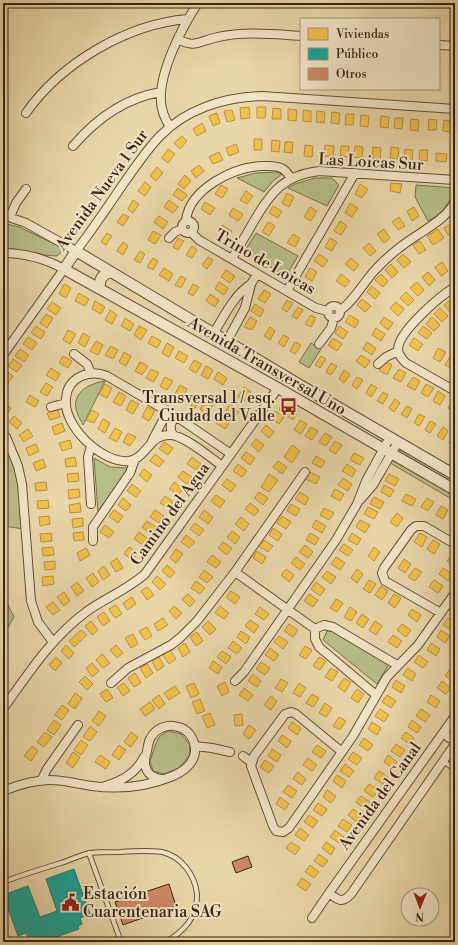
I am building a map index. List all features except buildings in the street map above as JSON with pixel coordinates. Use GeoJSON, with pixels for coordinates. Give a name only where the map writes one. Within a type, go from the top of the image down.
{"type":"FeatureCollection","features":[{"type":"Feature","properties":{"kind":"street"},"geometry":{"type":"LineString","coordinates":[[170,127],[161,107],[161,92],[166,70],[178,40],[198,3]]}},
{"type":"Feature","properties":{"kind":"street"},"geometry":{"type":"LineString","coordinates":[[26,113],[58,76],[100,48],[143,29],[172,21],[188,19]]}},
{"type":"Feature","properties":{"kind":"street"},"geometry":{"type":"LineString","coordinates":[[178,40],[191,44],[216,37],[244,34],[300,36]]}},
{"type":"Feature","properties":{"kind":"street"},"geometry":{"type":"LineString","coordinates":[[440,45],[455,46]]}},
{"type":"Feature","properties":{"kind":"street"},"geometry":{"type":"LineString","coordinates":[[74,146],[92,126],[112,111],[141,96],[161,92]]}},
{"type":"Feature","properties":{"kind":"street","name":"Avenida Nueva 1 Sur"},"geometry":{"type":"LineString","coordinates":[[3,355],[144,154],[160,136],[188,114],[205,106],[251,96],[455,108]]}},
{"type":"Feature","properties":{"kind":"street"},"geometry":{"type":"LineString","coordinates":[[182,229],[182,224],[186,220],[191,206],[205,189],[221,177],[256,166],[275,166],[284,170],[291,179]]}},
{"type":"Feature","properties":{"kind":"street","name":"Las Loicas Sur"},"geometry":{"type":"LineString","coordinates":[[232,259],[267,199],[277,188],[291,179],[303,174],[319,171],[455,180]]}},
{"type":"Feature","properties":{"kind":"street"},"geometry":{"type":"LineString","coordinates":[[287,291],[355,173]]}},
{"type":"Feature","properties":{"kind":"street"},"geometry":{"type":"LineString","coordinates":[[26,189],[6,216],[26,223],[76,251]]}},
{"type":"Feature","properties":{"kind":"street"},"geometry":{"type":"LineString","coordinates":[[319,344],[331,328],[331,314],[339,315],[340,310],[386,259],[440,220],[455,202]]}},
{"type":"Feature","properties":{"kind":"street"},"geometry":{"type":"LineString","coordinates":[[182,229],[186,233],[191,232],[194,229],[194,225],[191,221],[186,220]]}},
{"type":"Feature","properties":{"kind":"street"},"geometry":{"type":"LineString","coordinates":[[169,238],[175,232],[182,229]]}},
{"type":"Feature","properties":{"kind":"street","name":"Trino de Loicas"},"geometry":{"type":"LineString","coordinates":[[191,232],[199,240],[257,274],[316,308],[331,314]]}},
{"type":"Feature","properties":{"kind":"street","name":"Avenida Transversal Uno"},"geometry":{"type":"LineString","coordinates":[[76,251],[455,475]]}},
{"type":"Feature","properties":{"kind":"street"},"geometry":{"type":"LineString","coordinates":[[3,253],[22,254],[37,257],[47,260],[64,269]]}},
{"type":"Feature","properties":{"kind":"street","name":"Avenida Transversal Uno"},"geometry":{"type":"LineString","coordinates":[[64,269],[278,388],[455,490]]}},
{"type":"Feature","properties":{"kind":"street"},"geometry":{"type":"LineString","coordinates":[[100,288],[100,281],[102,277],[111,272]]}},
{"type":"Feature","properties":{"kind":"street"},"geometry":{"type":"LineString","coordinates":[[227,341],[245,308],[251,284],[257,274]]}},
{"type":"Feature","properties":{"kind":"street"},"geometry":{"type":"LineString","coordinates":[[214,333],[235,299],[251,284]]}},
{"type":"Feature","properties":{"kind":"street"},"geometry":{"type":"LineString","coordinates":[[455,287],[434,303],[416,321],[402,338],[398,350],[400,357],[406,362],[455,391]]}},
{"type":"Feature","properties":{"kind":"street"},"geometry":{"type":"LineString","coordinates":[[165,325],[167,316],[174,310]]}},
{"type":"Feature","properties":{"kind":"street"},"geometry":{"type":"LineString","coordinates":[[378,364],[398,350]]}},
{"type":"Feature","properties":{"kind":"street"},"geometry":{"type":"LineString","coordinates":[[238,367],[244,362],[247,353]]}},
{"type":"Feature","properties":{"kind":"street"},"geometry":{"type":"LineString","coordinates":[[74,354],[87,364],[91,373]]}},
{"type":"Feature","properties":{"kind":"street"},"geometry":{"type":"LineString","coordinates":[[165,409],[163,420],[152,442],[141,455],[129,461],[116,460],[91,446],[79,434],[68,412],[66,404],[67,392],[74,382],[82,375],[96,373],[107,376],[165,409],[177,416],[231,454]]}},
{"type":"Feature","properties":{"kind":"street","name":"Camino del Agua"},"geometry":{"type":"LineString","coordinates":[[3,709],[32,668],[64,631],[86,612],[130,587],[145,574],[278,388]]}},
{"type":"Feature","properties":{"kind":"street"},"geometry":{"type":"LineString","coordinates":[[51,407],[66,404]]}},
{"type":"Feature","properties":{"kind":"street"},"geometry":{"type":"LineString","coordinates":[[173,435],[170,429],[171,423],[177,416]]}},
{"type":"Feature","properties":{"kind":"street"},"geometry":{"type":"LineString","coordinates":[[3,434],[6,437],[18,466],[22,484],[32,608],[42,629],[53,642]]}},
{"type":"Feature","properties":{"kind":"street"},"geometry":{"type":"LineString","coordinates":[[152,442],[163,435],[173,435],[184,439],[222,466]]}},
{"type":"Feature","properties":{"kind":"street"},"geometry":{"type":"LineString","coordinates":[[235,681],[244,672],[336,540],[357,504],[366,481],[394,440]]}},
{"type":"Feature","properties":{"kind":"street"},"geometry":{"type":"LineString","coordinates":[[91,446],[88,457],[91,504]]}},
{"type":"Feature","properties":{"kind":"street"},"geometry":{"type":"LineString","coordinates":[[92,541],[93,527],[130,473],[135,459]]}},
{"type":"Feature","properties":{"kind":"street"},"geometry":{"type":"LineString","coordinates":[[111,683],[128,668],[161,651],[180,638],[205,612],[305,472]]}},
{"type":"Feature","properties":{"kind":"street"},"geometry":{"type":"LineString","coordinates":[[441,613],[385,581],[382,576],[382,571],[411,530],[416,526],[424,526],[455,544]]}},
{"type":"Feature","properties":{"kind":"street"},"geometry":{"type":"LineString","coordinates":[[235,572],[315,629]]}},
{"type":"Feature","properties":{"kind":"street"},"geometry":{"type":"LineString","coordinates":[[342,752],[296,714],[291,712],[285,714],[254,756],[252,762],[252,770],[272,826],[276,831],[280,832],[289,828],[342,752],[363,720],[387,677],[418,645],[455,593]]}},
{"type":"Feature","properties":{"kind":"street"},"geometry":{"type":"LineString","coordinates":[[315,629],[324,625],[333,627],[397,665]]}},
{"type":"Feature","properties":{"kind":"street"},"geometry":{"type":"LineString","coordinates":[[315,629],[315,640],[319,647],[376,695]]}},
{"type":"Feature","properties":{"kind":"street","name":"Avenida del Canal"},"geometry":{"type":"LineString","coordinates":[[312,918],[455,716]]}},
{"type":"Feature","properties":{"kind":"street"},"geometry":{"type":"LineString","coordinates":[[42,781],[48,769],[78,725]]}},
{"type":"Feature","properties":{"kind":"street"},"geometry":{"type":"LineString","coordinates":[[3,791],[23,784],[42,781],[65,781],[99,787],[128,788],[150,784],[176,774],[188,767],[193,758],[195,746],[191,736],[185,730],[177,726],[167,726],[159,730],[152,735],[145,755],[139,766],[130,775],[120,781],[99,787]]}},
{"type":"Feature","properties":{"kind":"street"},"geometry":{"type":"LineString","coordinates":[[445,730],[447,736],[452,740],[455,740]]}},
{"type":"Feature","properties":{"kind":"street","name":"Avenida del Canal"},"geometry":{"type":"LineString","coordinates":[[329,893],[341,900],[345,900],[351,894],[455,744]]}},
{"type":"Feature","properties":{"kind":"street"},"geometry":{"type":"LineString","coordinates":[[195,746],[230,752]]}},
{"type":"Feature","properties":{"kind":"street"},"geometry":{"type":"LineString","coordinates":[[145,755],[145,766],[148,773],[155,778],[163,779]]}},
{"type":"Feature","properties":{"kind":"street"},"geometry":{"type":"LineString","coordinates":[[242,756],[252,762]]}},
{"type":"Feature","properties":{"kind":"lane"},"geometry":{"type":"LineString","coordinates":[[443,761],[455,769]]}},
{"type":"Feature","properties":{"kind":"lane"},"geometry":{"type":"LineString","coordinates":[[3,882],[89,854],[137,851],[162,852],[176,858],[187,869],[191,875],[197,896],[195,911],[184,929],[166,942]]}},
{"type":"Feature","properties":{"kind":"lane"},"geometry":{"type":"LineString","coordinates":[[89,854],[121,942]]}},
{"type":"Feature","properties":{"kind":"green space"},"geometry":{"type":"Polygon","coordinates":[[[276,172],[282,174],[272,182],[264,192],[237,178],[256,173],[276,172]]]}},
{"type":"Feature","properties":{"kind":"green space"},"geometry":{"type":"Polygon","coordinates":[[[315,178],[332,178],[339,185],[327,206],[288,188],[295,184],[315,178]]]}},
{"type":"Feature","properties":{"kind":"green space"},"geometry":{"type":"Polygon","coordinates":[[[416,185],[455,188],[442,211],[428,221],[415,197],[416,185]]]}},
{"type":"Feature","properties":{"kind":"green space"},"geometry":{"type":"Polygon","coordinates":[[[3,223],[19,227],[65,249],[57,256],[3,247],[3,223]]]}},
{"type":"Feature","properties":{"kind":"green space"},"geometry":{"type":"Polygon","coordinates":[[[256,233],[298,256],[286,276],[244,252],[256,233]]]}},
{"type":"Feature","properties":{"kind":"green space"},"geometry":{"type":"Polygon","coordinates":[[[311,343],[321,349],[309,368],[299,362],[311,343]]]}},
{"type":"Feature","properties":{"kind":"green space"},"geometry":{"type":"Polygon","coordinates":[[[105,381],[83,425],[76,407],[78,396],[83,389],[105,381]]]}},
{"type":"Feature","properties":{"kind":"green space"},"geometry":{"type":"Polygon","coordinates":[[[3,447],[10,454],[20,484],[24,529],[3,526],[3,447]]]}},
{"type":"Feature","properties":{"kind":"green space"},"geometry":{"type":"Polygon","coordinates":[[[400,448],[455,480],[455,484],[398,451],[400,448]]]}},
{"type":"Feature","properties":{"kind":"green space"},"geometry":{"type":"Polygon","coordinates":[[[94,458],[110,467],[128,468],[98,512],[94,458]]]}},
{"type":"Feature","properties":{"kind":"green space"},"geometry":{"type":"Polygon","coordinates":[[[393,460],[455,496],[455,501],[390,463],[393,460]]]}},
{"type":"Feature","properties":{"kind":"green space"},"geometry":{"type":"Polygon","coordinates":[[[3,595],[14,617],[3,636],[3,595]]]}},
{"type":"Feature","properties":{"kind":"green space"},"geometry":{"type":"Polygon","coordinates":[[[327,631],[334,631],[340,636],[389,664],[377,684],[323,640],[327,631]]]}},
{"type":"Feature","properties":{"kind":"green space"},"geometry":{"type":"Polygon","coordinates":[[[168,731],[181,734],[190,745],[189,756],[179,768],[164,774],[153,771],[150,761],[160,736],[168,731]]]}},
{"type":"Feature","properties":{"kind":"place","name":"Transversal 1 / esq. Ciudad del Valle"},"geometry":{"type":"Point","coordinates":[288,407]}},
{"type":"Feature","properties":{"kind":"place","name":"Estación Cuarentenaria SAG"},"geometry":{"type":"Point","coordinates":[70,903]}}]}
